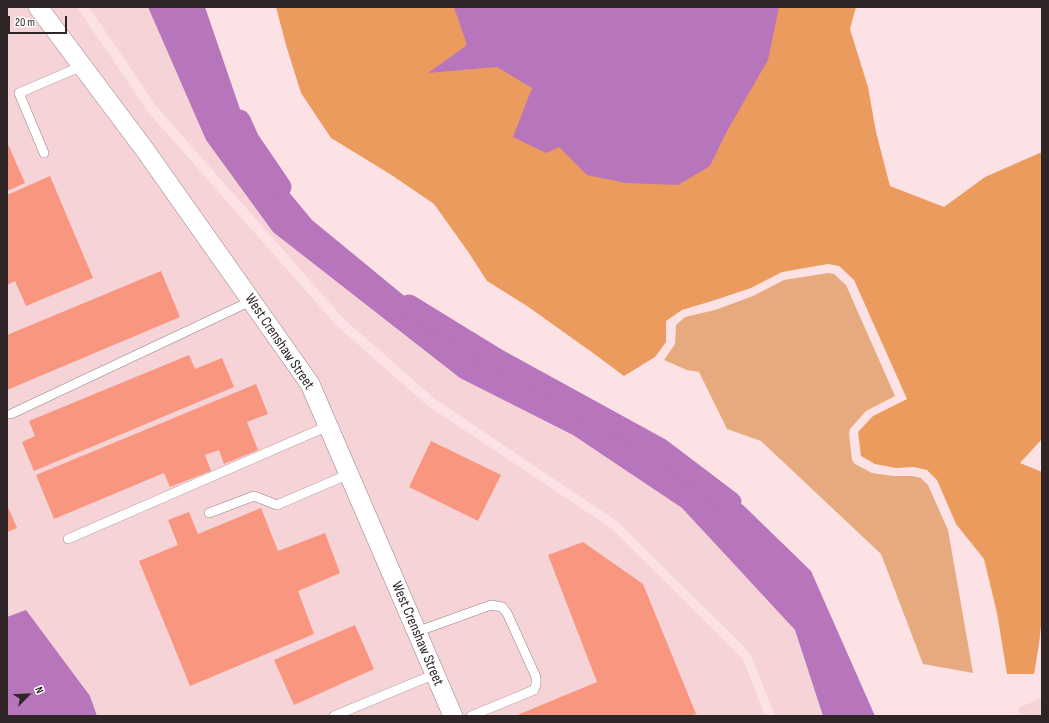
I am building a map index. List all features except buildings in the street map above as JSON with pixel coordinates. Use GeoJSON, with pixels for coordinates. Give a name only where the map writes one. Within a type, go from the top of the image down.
{"type":"FeatureCollection","features":[{"type":"Feature","properties":{"kind":"street","name":"West Crenshaw Street"},"geometry":{"type":"LineString","coordinates":[[38,7],[145,150],[310,384],[452,716]]}},
{"type":"Feature","properties":{"kind":"lane"},"geometry":{"type":"LineString","coordinates":[[44,153],[19,93],[82,66]]}},
{"type":"Feature","properties":{"kind":"lane"},"geometry":{"type":"LineString","coordinates":[[11,414],[251,301]]}},
{"type":"Feature","properties":{"kind":"lane"},"geometry":{"type":"LineString","coordinates":[[68,539],[328,426]]}},
{"type":"Feature","properties":{"kind":"lane"},"geometry":{"type":"LineString","coordinates":[[209,513],[254,496],[277,505],[349,474]]}},
{"type":"Feature","properties":{"kind":"lane"},"geometry":{"type":"LineString","coordinates":[[416,632],[491,605],[502,607],[507,613],[536,677],[534,690],[471,716]]}},
{"type":"Feature","properties":{"kind":"lane"},"geometry":{"type":"LineString","coordinates":[[334,716],[435,674]]}},
{"type":"Feature","properties":{"kind":"shaded area"},"geometry":{"type":"Polygon","coordinates":[[[7,7],[77,7],[148,112],[336,325],[428,406],[611,528],[743,659],[765,716],[7,716],[7,7]]]}},
{"type":"Feature","properties":{"kind":"shaded area"},"geometry":{"type":"Polygon","coordinates":[[[89,7],[148,7],[206,140],[273,232],[460,378],[573,435],[682,508],[795,630],[823,716],[775,716],[750,653],[618,522],[435,399],[344,319],[156,106],[89,7]]]}},
{"type":"Feature","properties":{"kind":"shaded area"},"geometry":{"type":"Polygon","coordinates":[[[148,7],[205,7],[254,150],[312,220],[453,336],[743,505],[811,571],[875,716],[823,716],[795,630],[682,508],[573,435],[460,378],[273,232],[206,140],[148,7]]]}},
{"type":"Feature","properties":{"kind":"shaded area"},"geometry":{"type":"Polygon","coordinates":[[[276,7],[856,7],[850,29],[868,87],[876,132],[890,186],[944,207],[985,177],[1042,152],[1042,439],[1020,463],[1042,472],[1042,617],[1034,674],[1007,674],[997,613],[984,559],[956,524],[937,480],[927,470],[914,467],[896,468],[875,464],[861,456],[858,432],[873,416],[907,399],[854,280],[839,266],[828,264],[782,272],[751,288],[682,310],[666,321],[666,342],[655,357],[624,376],[527,306],[487,281],[434,204],[390,174],[331,138],[301,93],[276,7]]]}},
{"type":"Feature","properties":{"kind":"shaded area"},"geometry":{"type":"Polygon","coordinates":[[[454,7],[779,7],[768,60],[726,133],[710,166],[678,185],[626,183],[587,175],[559,147],[546,153],[513,137],[532,88],[497,67],[428,73],[467,45],[454,7]]]}},
{"type":"Feature","properties":{"kind":"shaded area"},"geometry":{"type":"Polygon","coordinates":[[[828,273],[834,274],[846,285],[895,396],[866,411],[850,429],[849,434],[852,460],[855,464],[872,473],[893,476],[912,476],[921,478],[928,485],[948,530],[973,673],[923,664],[881,554],[761,441],[727,429],[699,372],[687,370],[664,360],[675,344],[676,325],[685,317],[715,310],[753,296],[784,280],[828,273]]]}},
{"type":"Feature","properties":{"kind":"shaded area"},"geometry":{"type":"Polygon","coordinates":[[[26,610],[90,696],[97,716],[7,716],[7,617],[26,610]]]}},
{"type":"Feature","properties":{"kind":"shaded area"},"geometry":{"type":"Polygon","coordinates":[[[1042,698],[1042,716],[1021,716],[1018,708],[1042,698]]]}},
{"type":"Feature","properties":{"kind":"waterway"},"geometry":{"type":"LineString","coordinates":[[240,120],[249,140],[281,187]]}},
{"type":"Feature","properties":{"kind":"waterway"},"geometry":{"type":"LineString","coordinates":[[409,305],[497,359],[661,449],[731,502]]}}]}
